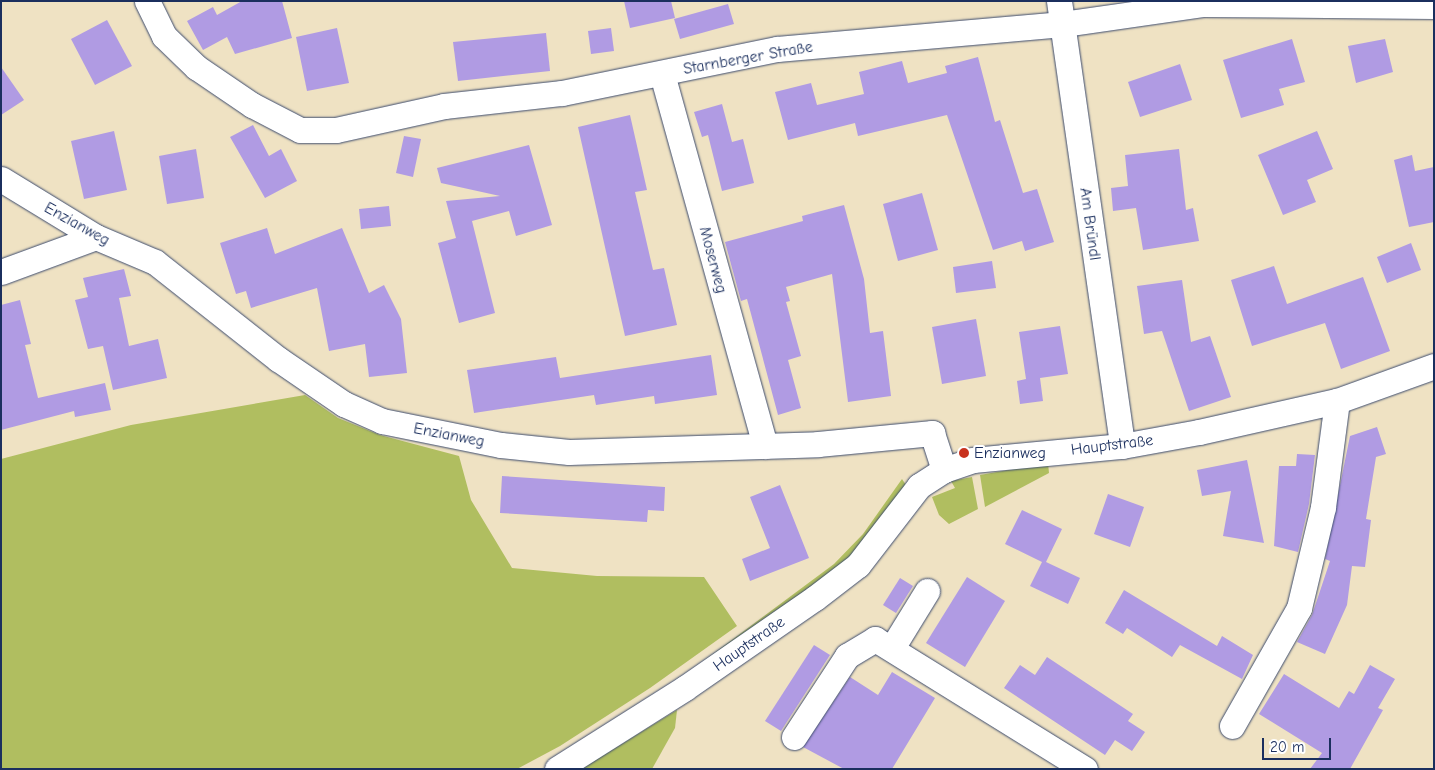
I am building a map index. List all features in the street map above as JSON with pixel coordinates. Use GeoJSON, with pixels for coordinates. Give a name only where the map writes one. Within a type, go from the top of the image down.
{"type":"FeatureCollection","features":[{"type":"Feature","properties":{"kind":"street","name":"Starnberger Straße"},"geometry":{"type":"LineString","coordinates":[[147,1],[164,36],[196,67],[252,104],[300,130],[336,130],[444,106],[562,94],[777,49],[1061,12],[1204,4],[1434,6]]}},
{"type":"Feature","properties":{"kind":"street","name":"Am Bründl"},"geometry":{"type":"LineString","coordinates":[[1061,12],[1122,446]]}},
{"type":"Feature","properties":{"kind":"street","name":"Moserweg"},"geometry":{"type":"LineString","coordinates":[[662,74],[765,446]]}},
{"type":"Feature","properties":{"kind":"street","name":"Enzianweg"},"geometry":{"type":"LineString","coordinates":[[1,179],[96,238],[155,262],[278,359],[344,404],[382,421],[501,446],[569,452],[765,446],[932,433],[944,470]]}},
{"type":"Feature","properties":{"kind":"street"},"geometry":{"type":"LineString","coordinates":[[1,272],[96,238]]}},
{"type":"Feature","properties":{"kind":"street","name":"Hauptstraße"},"geometry":{"type":"LineString","coordinates":[[557,769],[685,688],[858,565],[919,486],[944,470],[973,460],[1122,446],[1337,401],[1434,366]]}},
{"type":"Feature","properties":{"kind":"street"},"geometry":{"type":"LineString","coordinates":[[1232,726],[1299,608],[1323,507],[1337,401]]}},
{"type":"Feature","properties":{"kind":"street"},"geometry":{"type":"LineString","coordinates":[[892,648],[927,591]]}},
{"type":"Feature","properties":{"kind":"street"},"geometry":{"type":"LineString","coordinates":[[794,737],[847,656],[876,639],[1085,769]]}},
{"type":"Feature","properties":{"kind":"green space"},"geometry":{"type":"Polygon","coordinates":[[[305,395],[338,418],[380,435],[459,456],[471,500],[512,568],[597,576],[704,577],[737,626],[650,688],[560,746],[517,769],[1,769],[1,459],[131,425],[305,395]]]}},
{"type":"Feature","properties":{"kind":"green space"},"geometry":{"type":"Polygon","coordinates":[[[1048,463],[1049,473],[985,507],[980,475],[1048,463]]]}},
{"type":"Feature","properties":{"kind":"green space"},"geometry":{"type":"Polygon","coordinates":[[[972,477],[978,509],[949,524],[939,515],[932,497],[955,488],[951,481],[972,477]]]}},
{"type":"Feature","properties":{"kind":"green space"},"geometry":{"type":"Polygon","coordinates":[[[902,479],[906,485],[853,557],[694,668],[834,564],[863,534],[902,479]]]}},
{"type":"Feature","properties":{"kind":"green space"},"geometry":{"type":"Polygon","coordinates":[[[677,710],[675,728],[652,769],[581,769],[677,710]]]}},
{"type":"Feature","properties":{"kind":"building"},"geometry":{"type":"Polygon","coordinates":[[[242,1],[282,1],[292,38],[235,54],[227,37],[203,50],[187,21],[213,7],[217,15],[242,1]]]}},
{"type":"Feature","properties":{"kind":"building"},"geometry":{"type":"Polygon","coordinates":[[[624,1],[671,1],[675,18],[630,28],[624,1]]]}},
{"type":"Feature","properties":{"kind":"building"},"geometry":{"type":"Polygon","coordinates":[[[728,4],[734,24],[680,39],[674,19],[728,4]]]}},
{"type":"Feature","properties":{"kind":"building"},"geometry":{"type":"Polygon","coordinates":[[[107,20],[132,66],[95,85],[71,39],[107,20]]]}},
{"type":"Feature","properties":{"kind":"building"},"geometry":{"type":"Polygon","coordinates":[[[337,28],[349,83],[307,91],[296,37],[337,28]]]}},
{"type":"Feature","properties":{"kind":"building"},"geometry":{"type":"Polygon","coordinates":[[[611,28],[614,51],[591,54],[588,31],[611,28]]]}},
{"type":"Feature","properties":{"kind":"building"},"geometry":{"type":"Polygon","coordinates":[[[546,33],[550,71],[458,81],[453,42],[546,33]]]}},
{"type":"Feature","properties":{"kind":"building"},"geometry":{"type":"Polygon","coordinates":[[[1292,39],[1305,82],[1279,89],[1284,105],[1241,118],[1223,60],[1292,39]]]}},
{"type":"Feature","properties":{"kind":"building"},"geometry":{"type":"Polygon","coordinates":[[[1385,39],[1393,72],[1356,83],[1348,46],[1385,39]]]}},
{"type":"Feature","properties":{"kind":"building"},"geometry":{"type":"Polygon","coordinates":[[[978,57],[995,122],[1000,120],[1023,193],[1037,189],[1054,242],[1025,251],[1022,241],[993,250],[947,115],[858,136],[855,123],[788,140],[775,92],[811,83],[817,105],[864,94],[859,72],[902,61],[908,83],[947,73],[945,66],[978,57]]]}},
{"type":"Feature","properties":{"kind":"building"},"geometry":{"type":"Polygon","coordinates":[[[1180,64],[1192,100],[1140,117],[1128,82],[1180,64]]]}},
{"type":"Feature","properties":{"kind":"building"},"geometry":{"type":"Polygon","coordinates":[[[1,67],[24,100],[1,115],[1,67]]]}},
{"type":"Feature","properties":{"kind":"building"},"geometry":{"type":"Polygon","coordinates":[[[722,104],[732,142],[743,139],[754,183],[722,191],[708,135],[702,137],[694,112],[722,104]]]}},
{"type":"Feature","properties":{"kind":"building"},"geometry":{"type":"Polygon","coordinates":[[[630,115],[647,190],[635,192],[653,270],[664,268],[677,325],[625,336],[578,127],[630,115]]]}},
{"type":"Feature","properties":{"kind":"building"},"geometry":{"type":"Polygon","coordinates":[[[253,125],[269,156],[281,149],[297,181],[265,198],[230,137],[253,125]]]}},
{"type":"Feature","properties":{"kind":"building"},"geometry":{"type":"Polygon","coordinates":[[[114,131],[127,190],[84,199],[71,141],[114,131]]]}},
{"type":"Feature","properties":{"kind":"building"},"geometry":{"type":"Polygon","coordinates":[[[1317,131],[1333,169],[1307,180],[1316,202],[1283,215],[1258,155],[1317,131]]]}},
{"type":"Feature","properties":{"kind":"building"},"geometry":{"type":"Polygon","coordinates":[[[404,136],[421,139],[413,177],[396,173],[404,136]]]}},
{"type":"Feature","properties":{"kind":"building"},"geometry":{"type":"Polygon","coordinates":[[[529,145],[552,225],[516,236],[509,211],[472,221],[495,313],[459,323],[438,243],[456,238],[446,201],[500,196],[441,183],[437,168],[529,145]]]}},
{"type":"Feature","properties":{"kind":"building"},"geometry":{"type":"Polygon","coordinates":[[[196,149],[204,198],[167,204],[159,156],[196,149]]]}},
{"type":"Feature","properties":{"kind":"building"},"geometry":{"type":"Polygon","coordinates":[[[1179,149],[1186,210],[1193,208],[1199,241],[1143,250],[1136,208],[1113,211],[1111,188],[1128,186],[1125,155],[1179,149]]]}},
{"type":"Feature","properties":{"kind":"building"},"geometry":{"type":"Polygon","coordinates":[[[1412,155],[1415,171],[1434,167],[1434,222],[1409,227],[1394,160],[1412,155]]]}},
{"type":"Feature","properties":{"kind":"building"},"geometry":{"type":"Polygon","coordinates":[[[922,193],[938,250],[898,261],[883,204],[922,193]]]}},
{"type":"Feature","properties":{"kind":"building"},"geometry":{"type":"Polygon","coordinates":[[[844,205],[864,279],[870,333],[883,331],[891,396],[848,402],[832,274],[786,287],[790,301],[786,302],[801,356],[788,360],[801,408],[778,415],[747,299],[741,301],[725,242],[803,221],[802,216],[844,205]]]}},
{"type":"Feature","properties":{"kind":"building"},"geometry":{"type":"Polygon","coordinates":[[[389,206],[391,226],[361,229],[359,209],[389,206]]]}},
{"type":"Feature","properties":{"kind":"building"},"geometry":{"type":"Polygon","coordinates":[[[267,228],[275,254],[342,228],[369,293],[384,285],[401,319],[407,373],[369,377],[365,344],[329,351],[317,288],[251,308],[246,291],[236,294],[220,243],[267,228]]]}},
{"type":"Feature","properties":{"kind":"building"},"geometry":{"type":"Polygon","coordinates":[[[1411,243],[1421,270],[1387,283],[1377,257],[1411,243]]]}},
{"type":"Feature","properties":{"kind":"building"},"geometry":{"type":"Polygon","coordinates":[[[992,261],[996,288],[956,293],[953,267],[992,261]]]}},
{"type":"Feature","properties":{"kind":"building"},"geometry":{"type":"Polygon","coordinates":[[[1274,266],[1287,304],[1363,277],[1390,351],[1341,369],[1325,323],[1252,346],[1231,280],[1274,266]]]}},
{"type":"Feature","properties":{"kind":"building"},"geometry":{"type":"Polygon","coordinates":[[[124,269],[131,296],[119,298],[129,346],[158,339],[167,378],[113,390],[103,346],[88,349],[75,300],[88,297],[83,278],[124,269]]]}},
{"type":"Feature","properties":{"kind":"building"},"geometry":{"type":"Polygon","coordinates":[[[1182,280],[1191,342],[1210,336],[1231,397],[1189,411],[1162,331],[1144,334],[1137,286],[1182,280]]]}},
{"type":"Feature","properties":{"kind":"building"},"geometry":{"type":"Polygon","coordinates":[[[20,300],[31,344],[25,345],[38,398],[105,383],[111,410],[75,417],[74,411],[1,430],[1,305],[20,300]]]}},
{"type":"Feature","properties":{"kind":"building"},"geometry":{"type":"Polygon","coordinates":[[[976,319],[986,376],[942,384],[932,327],[976,319]]]}},
{"type":"Feature","properties":{"kind":"building"},"geometry":{"type":"Polygon","coordinates":[[[1060,326],[1068,374],[1040,378],[1043,401],[1020,404],[1017,381],[1026,379],[1019,332],[1060,326]]]}},
{"type":"Feature","properties":{"kind":"building"},"geometry":{"type":"Polygon","coordinates":[[[711,355],[717,395],[655,404],[654,396],[596,405],[594,395],[474,413],[467,370],[556,357],[560,378],[711,355]]]}},
{"type":"Feature","properties":{"kind":"building"},"geometry":{"type":"Polygon","coordinates":[[[1377,427],[1386,454],[1376,457],[1366,519],[1371,520],[1365,567],[1352,566],[1347,605],[1325,654],[1297,642],[1312,615],[1330,561],[1325,559],[1350,436],[1377,427]]]}},
{"type":"Feature","properties":{"kind":"building"},"geometry":{"type":"Polygon","coordinates":[[[1297,454],[1315,455],[1309,504],[1298,552],[1274,546],[1279,466],[1296,466],[1297,454]]]}},
{"type":"Feature","properties":{"kind":"building"},"geometry":{"type":"Polygon","coordinates":[[[1247,460],[1264,543],[1223,536],[1231,491],[1202,496],[1197,470],[1247,460]]]}},
{"type":"Feature","properties":{"kind":"building"},"geometry":{"type":"Polygon","coordinates":[[[502,476],[665,487],[664,511],[648,510],[647,522],[500,513],[502,476]]]}},
{"type":"Feature","properties":{"kind":"building"},"geometry":{"type":"Polygon","coordinates":[[[780,485],[809,558],[750,581],[742,559],[770,548],[750,497],[780,485]]]}},
{"type":"Feature","properties":{"kind":"building"},"geometry":{"type":"Polygon","coordinates":[[[1108,494],[1144,507],[1130,547],[1094,534],[1108,494]]]}},
{"type":"Feature","properties":{"kind":"building"},"geometry":{"type":"Polygon","coordinates":[[[1022,510],[1062,529],[1046,562],[1080,578],[1068,604],[1030,586],[1042,562],[1005,544],[1022,510]]]}},
{"type":"Feature","properties":{"kind":"building"},"geometry":{"type":"Polygon","coordinates":[[[967,577],[1005,601],[965,667],[926,643],[967,577]]]}},
{"type":"Feature","properties":{"kind":"building"},"geometry":{"type":"Polygon","coordinates":[[[900,578],[913,586],[896,613],[883,605],[900,578]]]}},
{"type":"Feature","properties":{"kind":"building"},"geometry":{"type":"Polygon","coordinates":[[[1124,590],[1217,646],[1222,636],[1253,655],[1242,679],[1180,645],[1172,657],[1127,628],[1123,634],[1105,623],[1124,590]]]}},
{"type":"Feature","properties":{"kind":"building"},"geometry":{"type":"Polygon","coordinates":[[[814,645],[830,655],[781,731],[765,721],[814,645]]]}},
{"type":"Feature","properties":{"kind":"building"},"geometry":{"type":"Polygon","coordinates":[[[1047,657],[1133,714],[1128,721],[1145,732],[1132,751],[1115,740],[1105,755],[1004,688],[1020,665],[1035,675],[1047,657]]]}},
{"type":"Feature","properties":{"kind":"building"},"geometry":{"type":"Polygon","coordinates":[[[1370,665],[1395,679],[1378,708],[1383,710],[1350,769],[1310,769],[1322,753],[1259,714],[1284,674],[1339,708],[1349,691],[1354,694],[1370,665]]]}},
{"type":"Feature","properties":{"kind":"building"},"geometry":{"type":"Polygon","coordinates":[[[892,672],[935,698],[892,769],[844,769],[803,747],[850,677],[878,695],[892,672]]]}},
{"type":"Feature","properties":{"kind":"place","name":"Enzianweg"},"geometry":{"type":"Point","coordinates":[964,453]}}]}
